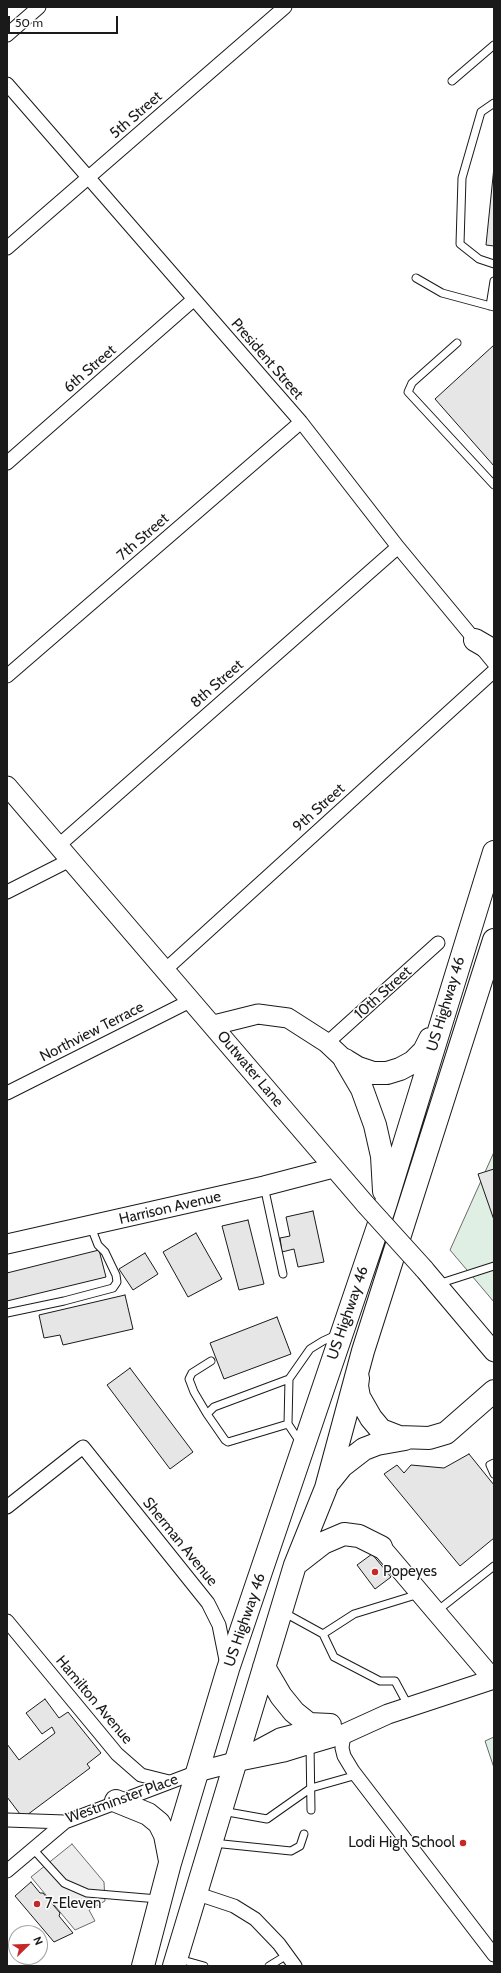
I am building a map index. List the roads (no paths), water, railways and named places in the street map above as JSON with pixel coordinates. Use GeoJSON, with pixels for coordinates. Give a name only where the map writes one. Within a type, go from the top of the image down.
{"type":"FeatureCollection","features":[{"type":"Feature","properties":{"kind":"highway"},"geometry":{"type":"LineString","coordinates":[[475,640],[494,651]]}},
{"type":"Feature","properties":{"kind":"highway","name":"US Highway 46"},"geometry":{"type":"LineString","coordinates":[[143,1966],[170,1863],[228,1669],[342,1332],[375,1206],[444,1010],[494,852]]}},
{"type":"Feature","properties":{"kind":"highway","name":"US Highway 46"},"geometry":{"type":"LineString","coordinates":[[175,1962],[295,1565],[326,1488],[363,1351],[494,940]]}},
{"type":"Feature","properties":{"kind":"highway"},"geometry":{"type":"LineString","coordinates":[[345,1060],[358,1068],[373,1073],[387,1073],[400,1069],[413,1062],[424,1051],[444,1010]]}},
{"type":"Feature","properties":{"kind":"highway"},"geometry":{"type":"LineString","coordinates":[[345,1060],[362,1089],[375,1125],[382,1156],[375,1206]]}},
{"type":"Feature","properties":{"kind":"highway"},"geometry":{"type":"LineString","coordinates":[[363,1351],[357,1386],[364,1408],[381,1430],[392,1436],[429,1438],[446,1433],[494,1391]]}},
{"type":"Feature","properties":{"kind":"highway"},"geometry":{"type":"LineString","coordinates":[[326,1488],[342,1466],[364,1449],[388,1441],[410,1438]]}},
{"type":"Feature","properties":{"kind":"highway"},"geometry":{"type":"LineString","coordinates":[[295,1565],[323,1543],[344,1534],[359,1536],[381,1547]]}},
{"type":"Feature","properties":{"kind":"highway"},"geometry":{"type":"LineString","coordinates":[[264,1667],[281,1696],[294,1712],[310,1724],[337,1729]]}},
{"type":"Feature","properties":{"kind":"highway"},"geometry":{"type":"LineString","coordinates":[[116,1801],[148,1814],[158,1823],[165,1835],[170,1863]]}},
{"type":"Feature","properties":{"kind":"street"},"geometry":{"type":"LineString","coordinates":[[7,35],[39,7]]}},
{"type":"Feature","properties":{"kind":"street","name":"5th Street"},"geometry":{"type":"LineString","coordinates":[[7,248],[285,7]]}},
{"type":"Feature","properties":{"kind":"street","name":"President Street"},"geometry":{"type":"LineString","coordinates":[[7,84],[193,300],[301,422],[398,546],[494,663]]}},
{"type":"Feature","properties":{"kind":"street","name":"6th Street"},"geometry":{"type":"LineString","coordinates":[[7,463],[193,300]]}},
{"type":"Feature","properties":{"kind":"street","name":"7th Street"},"geometry":{"type":"LineString","coordinates":[[7,676],[301,422]]}},
{"type":"Feature","properties":{"kind":"street","name":"8th Street"},"geometry":{"type":"LineString","coordinates":[[58,846],[398,546]]}},
{"type":"Feature","properties":{"kind":"street","name":"9th Street"},"geometry":{"type":"LineString","coordinates":[[165,970],[494,671]]}},
{"type":"Feature","properties":{"kind":"street","name":"Outwater Lane"},"geometry":{"type":"LineString","coordinates":[[7,786],[214,1025],[333,1168],[375,1206],[436,1285],[494,1352]]}},
{"type":"Feature","properties":{"kind":"street"},"geometry":{"type":"LineString","coordinates":[[7,892],[70,860]]}},
{"type":"Feature","properties":{"kind":"street","name":"10th Street"},"geometry":{"type":"LineString","coordinates":[[327,1043],[438,943]]}},
{"type":"Feature","properties":{"kind":"street","name":"Northview Terrace"},"geometry":{"type":"LineString","coordinates":[[7,1093],[192,1000]]}},
{"type":"Feature","properties":{"kind":"street"},"geometry":{"type":"LineString","coordinates":[[214,1025],[258,1014],[288,1018],[327,1043],[345,1060]]}},
{"type":"Feature","properties":{"kind":"street","name":"Harrison Avenue"},"geometry":{"type":"LineString","coordinates":[[7,1244],[264,1186],[333,1168]]}},
{"type":"Feature","properties":{"kind":"street","name":"Sherman Avenue"},"geometry":{"type":"LineString","coordinates":[[7,1507],[83,1447],[208,1603],[219,1625],[228,1669]]}},
{"type":"Feature","properties":{"kind":"street"},"geometry":{"type":"LineString","coordinates":[[381,1547],[493,1679]]}},
{"type":"Feature","properties":{"kind":"street","name":"Hamilton Avenue"},"geometry":{"type":"LineString","coordinates":[[7,1621],[117,1754],[141,1775],[169,1782]]}},
{"type":"Feature","properties":{"kind":"street","name":"Westminster Place"},"geometry":{"type":"LineString","coordinates":[[235,1762],[280,1738],[337,1729],[388,1714],[493,1679]]}},
{"type":"Feature","properties":{"kind":"street"},"geometry":{"type":"LineString","coordinates":[[337,1729],[344,1756],[357,1775],[494,1955]]}},
{"type":"Feature","properties":{"kind":"street","name":"Westminster Place"},"geometry":{"type":"LineString","coordinates":[[7,1820],[65,1822],[116,1801],[197,1772],[235,1762],[284,1752],[310,1744],[337,1729]]}},
{"type":"Feature","properties":{"kind":"street"},"geometry":{"type":"LineString","coordinates":[[7,1871],[65,1822]]}},
{"type":"Feature","properties":{"kind":"street"},"geometry":{"type":"LineString","coordinates":[[195,1893],[234,1906],[255,1919],[279,1944],[295,1966]]}},
{"type":"Feature","properties":{"kind":"lane"},"geometry":{"type":"LineString","coordinates":[[452,81],[494,45]]}},
{"type":"Feature","properties":{"kind":"lane"},"geometry":{"type":"LineString","coordinates":[[494,103],[481,112],[462,178],[460,244],[479,259],[494,264]]}},
{"type":"Feature","properties":{"kind":"lane"},"geometry":{"type":"LineString","coordinates":[[416,278],[442,293],[492,307],[494,280]]}},
{"type":"Feature","properties":{"kind":"lane"},"geometry":{"type":"LineString","coordinates":[[457,343],[412,383],[408,392],[494,485]]}},
{"type":"Feature","properties":{"kind":"lane"},"geometry":{"type":"LineString","coordinates":[[264,1186],[283,1274]]}},
{"type":"Feature","properties":{"kind":"lane"},"geometry":{"type":"LineString","coordinates":[[7,1313],[64,1301],[113,1288],[117,1282],[116,1275],[105,1252],[98,1245],[91,1225]]}},
{"type":"Feature","properties":{"kind":"lane"},"geometry":{"type":"LineString","coordinates":[[436,1285],[494,1266]]}},
{"type":"Feature","properties":{"kind":"lane"},"geometry":{"type":"LineString","coordinates":[[303,1447],[288,1424],[289,1379],[306,1354],[314,1346],[342,1332]]}},
{"type":"Feature","properties":{"kind":"lane"},"geometry":{"type":"LineString","coordinates":[[211,1360],[192,1373],[189,1379],[194,1392],[225,1440],[228,1442],[288,1424]]}},
{"type":"Feature","properties":{"kind":"lane"},"geometry":{"type":"LineString","coordinates":[[207,1414],[210,1409],[214,1407],[289,1379]]}},
{"type":"Feature","properties":{"kind":"lane"},"geometry":{"type":"LineString","coordinates":[[494,1463],[490,1465],[494,1474]]}},
{"type":"Feature","properties":{"kind":"lane"},"geometry":{"type":"LineString","coordinates":[[436,1611],[494,1566]]}},
{"type":"Feature","properties":{"kind":"lane"},"geometry":{"type":"LineString","coordinates":[[323,1634],[354,1614],[421,1594]]}},
{"type":"Feature","properties":{"kind":"lane"},"geometry":{"type":"LineString","coordinates":[[281,1611],[323,1634],[334,1657],[380,1681],[396,1681],[409,1707]]}},
{"type":"Feature","properties":{"kind":"lane"},"geometry":{"type":"LineString","coordinates":[[310,1744],[311,1810]]}},
{"type":"Feature","properties":{"kind":"lane"},"geometry":{"type":"LineString","coordinates":[[220,1810],[267,1819],[311,1788],[357,1775]]}},
{"type":"Feature","properties":{"kind":"lane"},"geometry":{"type":"LineString","coordinates":[[210,1843],[291,1851],[300,1846],[304,1834]]}},
{"type":"Feature","properties":{"kind":"lane"},"geometry":{"type":"LineString","coordinates":[[33,1849],[64,1883],[87,1893],[160,1899]]}},
{"type":"Feature","properties":{"kind":"lane"},"geometry":{"type":"LineString","coordinates":[[269,1966],[287,1955]]}},
{"type":"Feature","properties":{"kind":"lane"},"geometry":{"type":"LineString","coordinates":[[175,1962],[204,1966]]}},
{"type":"Feature","properties":{"kind":"place","name":"Popeyes"},"geometry":{"type":"Point","coordinates":[375,1572]}},
{"type":"Feature","properties":{"kind":"place","name":"Lodi High School"},"geometry":{"type":"Point","coordinates":[463,1843]}},
{"type":"Feature","properties":{"kind":"place","name":"7-Eleven"},"geometry":{"type":"Point","coordinates":[37,1904]}}]}
